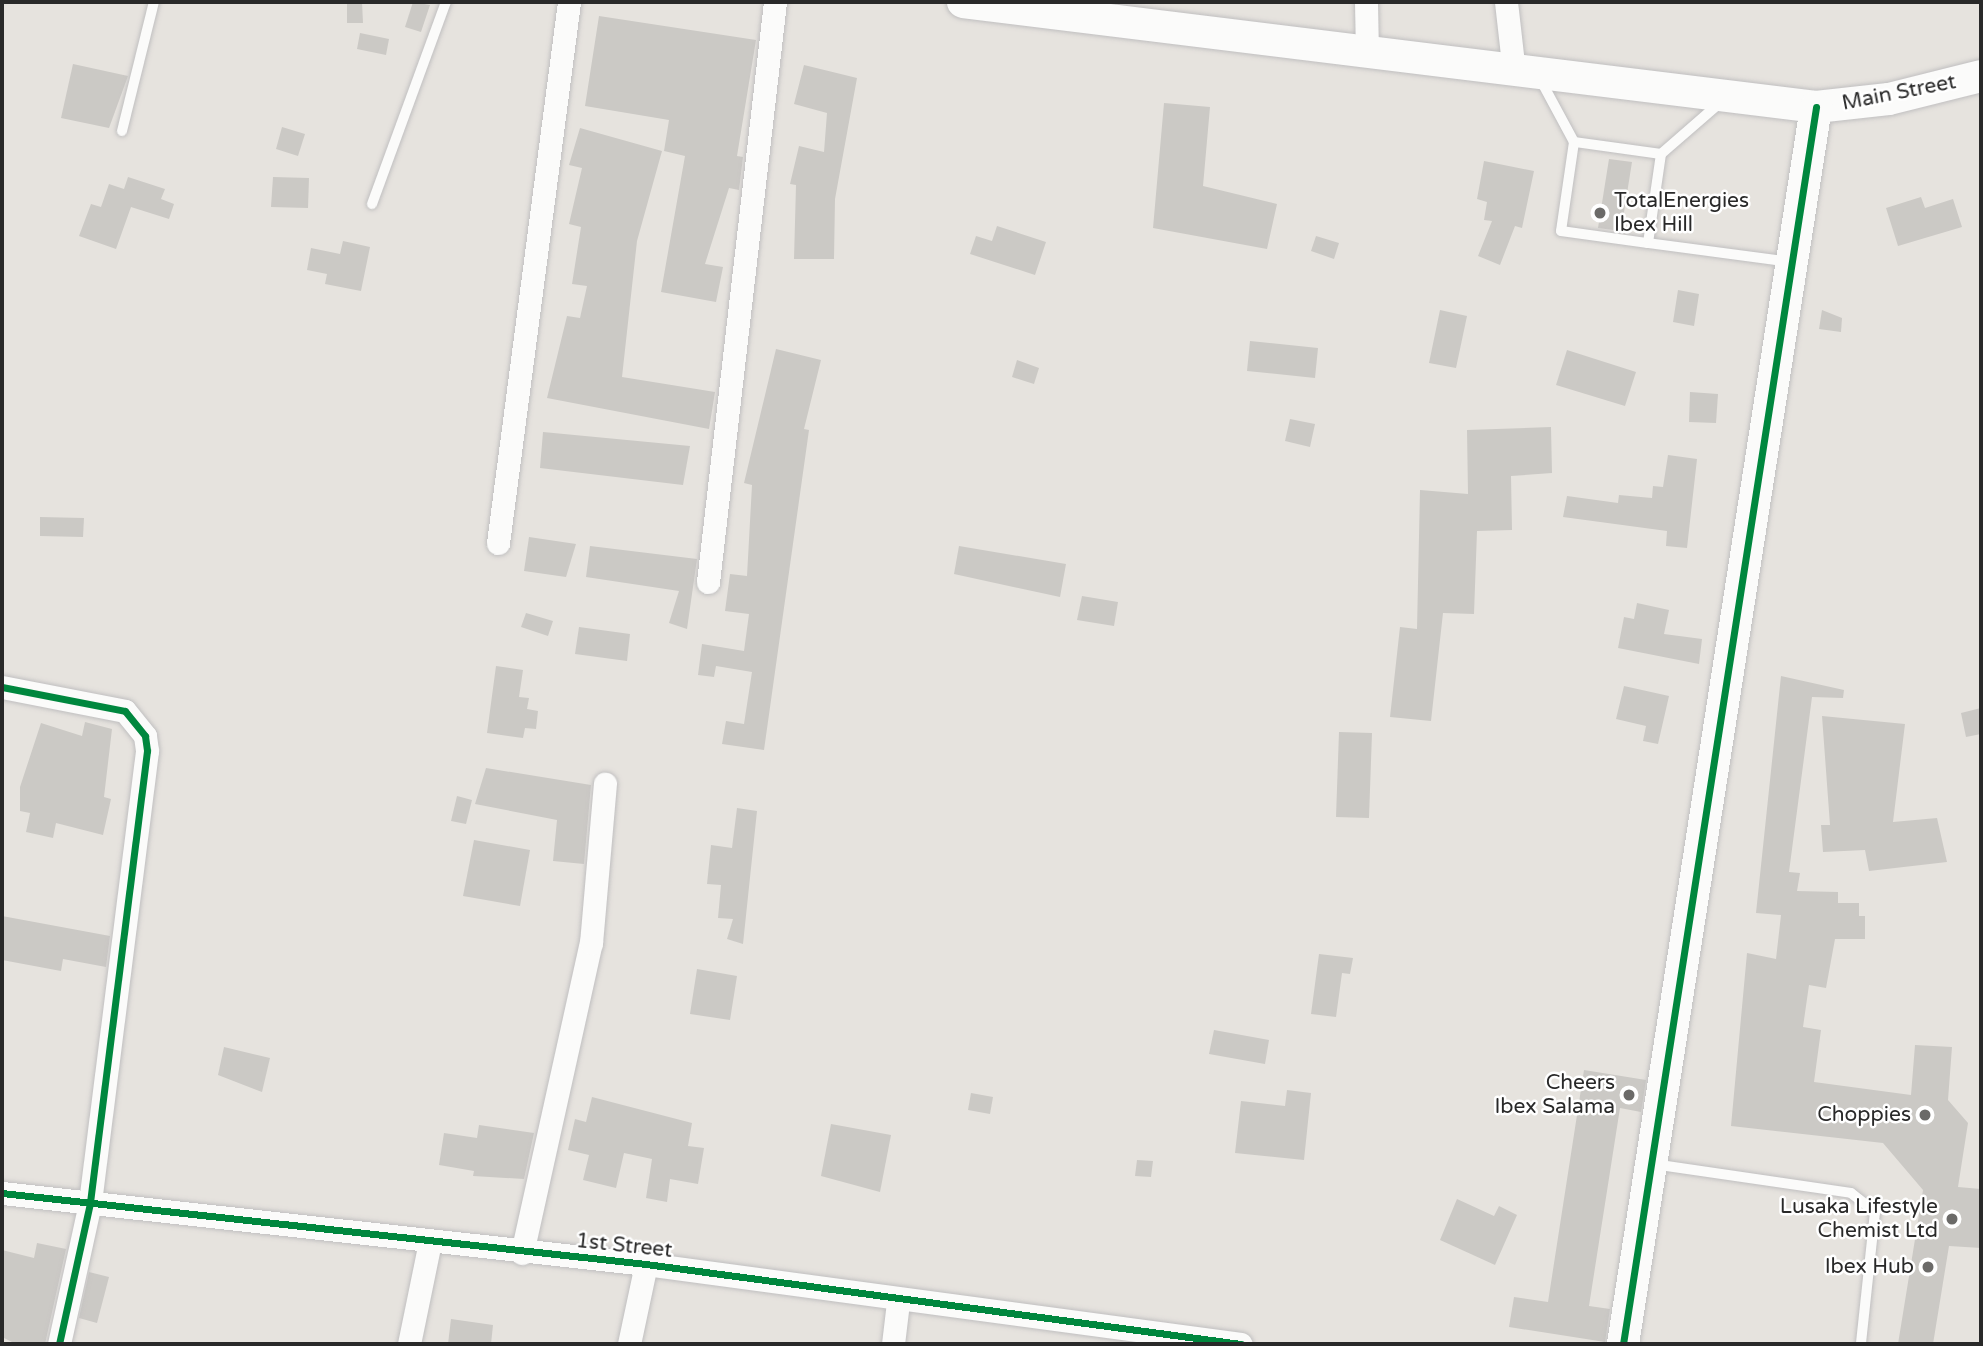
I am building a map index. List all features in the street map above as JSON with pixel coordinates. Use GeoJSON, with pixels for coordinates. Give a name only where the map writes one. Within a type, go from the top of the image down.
{"type":"FeatureCollection","features":[{"type":"Feature","properties":{"kind":"street"},"geometry":{"type":"LineString","coordinates":[[498,543],[569,2]]}},
{"type":"Feature","properties":{"kind":"street"},"geometry":{"type":"LineString","coordinates":[[708,582],[775,2]]}},
{"type":"Feature","properties":{"kind":"street","name":"Main Street"},"geometry":{"type":"LineString","coordinates":[[962,2],[1367,55],[1816,107],[1889,99],[1981,76]]}},
{"type":"Feature","properties":{"kind":"street"},"geometry":{"type":"LineString","coordinates":[[1366,2],[1367,55]]}},
{"type":"Feature","properties":{"kind":"street"},"geometry":{"type":"LineString","coordinates":[[1506,2],[1526,73]]}},
{"type":"Feature","properties":{"kind":"street"},"geometry":{"type":"LineString","coordinates":[[1623,1344],[1816,107]]}},
{"type":"Feature","properties":{"kind":"street"},"geometry":{"type":"LineString","coordinates":[[2,687],[125,711],[145,736],[90,1203],[59,1344]]}},
{"type":"Feature","properties":{"kind":"street"},"geometry":{"type":"LineString","coordinates":[[522,1253],[592,943],[605,784]]}},
{"type":"Feature","properties":{"kind":"street","name":"1st Street"},"geometry":{"type":"LineString","coordinates":[[2,1193],[522,1253],[646,1264],[898,1302],[1241,1344]]}},
{"type":"Feature","properties":{"kind":"street"},"geometry":{"type":"LineString","coordinates":[[409,1344],[430,1242]]}},
{"type":"Feature","properties":{"kind":"street"},"geometry":{"type":"LineString","coordinates":[[629,1344],[646,1264]]}},
{"type":"Feature","properties":{"kind":"street"},"geometry":{"type":"LineString","coordinates":[[893,1344],[898,1302]]}},
{"type":"Feature","properties":{"kind":"lane"},"geometry":{"type":"LineString","coordinates":[[122,131],[154,2]]}},
{"type":"Feature","properties":{"kind":"lane"},"geometry":{"type":"LineString","coordinates":[[372,204],[446,2]]}},
{"type":"Feature","properties":{"kind":"lane"},"geometry":{"type":"LineString","coordinates":[[1526,73],[1574,142],[1561,231],[1792,262]]}},
{"type":"Feature","properties":{"kind":"lane"},"geometry":{"type":"LineString","coordinates":[[1648,243],[1661,154],[1727,97]]}},
{"type":"Feature","properties":{"kind":"lane"},"geometry":{"type":"LineString","coordinates":[[1574,142],[1661,154]]}},
{"type":"Feature","properties":{"kind":"lane"},"geometry":{"type":"LineString","coordinates":[[1652,1164],[1851,1193],[1875,1212],[1861,1344]]}},
{"type":"Feature","properties":{"kind":"building"},"geometry":{"type":"Polygon","coordinates":[[[347,2],[362,2],[363,23],[347,23],[347,2]]]}},
{"type":"Feature","properties":{"kind":"building"},"geometry":{"type":"Polygon","coordinates":[[[413,2],[430,5],[421,32],[405,27],[413,2]]]}},
{"type":"Feature","properties":{"kind":"building"},"geometry":{"type":"Polygon","coordinates":[[[599,16],[756,40],[737,156],[743,157],[739,190],[729,188],[705,264],[723,267],[716,302],[661,292],[685,156],[664,151],[669,120],[585,106],[599,16]]]}},
{"type":"Feature","properties":{"kind":"building"},"geometry":{"type":"Polygon","coordinates":[[[360,33],[389,39],[386,55],[357,49],[360,33]]]}},
{"type":"Feature","properties":{"kind":"building"},"geometry":{"type":"Polygon","coordinates":[[[73,64],[128,76],[109,128],[61,118],[73,64]]]}},
{"type":"Feature","properties":{"kind":"building"},"geometry":{"type":"Polygon","coordinates":[[[804,65],[857,78],[835,199],[834,259],[794,259],[796,185],[790,184],[799,146],[824,152],[827,113],[794,104],[804,65]]]}},
{"type":"Feature","properties":{"kind":"building"},"geometry":{"type":"Polygon","coordinates":[[[1164,103],[1210,107],[1203,186],[1277,204],[1267,249],[1153,228],[1164,103]]]}},
{"type":"Feature","properties":{"kind":"building"},"geometry":{"type":"Polygon","coordinates":[[[282,127],[305,134],[298,156],[276,149],[282,127]]]}},
{"type":"Feature","properties":{"kind":"building"},"geometry":{"type":"Polygon","coordinates":[[[580,128],[662,151],[637,241],[622,377],[715,392],[709,429],[547,398],[567,316],[580,318],[587,286],[572,284],[581,227],[569,224],[582,168],[569,165],[580,128]]]}},
{"type":"Feature","properties":{"kind":"building"},"geometry":{"type":"Polygon","coordinates":[[[1609,159],[1632,162],[1621,231],[1598,228],[1609,159]]]}},
{"type":"Feature","properties":{"kind":"building"},"geometry":{"type":"Polygon","coordinates":[[[1484,161],[1534,171],[1522,228],[1515,226],[1500,265],[1478,256],[1492,221],[1484,220],[1487,202],[1477,199],[1484,161]]]}},
{"type":"Feature","properties":{"kind":"building"},"geometry":{"type":"Polygon","coordinates":[[[128,177],[165,189],[161,199],[174,204],[169,219],[131,207],[116,249],[79,236],[91,204],[101,207],[109,184],[124,189],[128,177]]]}},
{"type":"Feature","properties":{"kind":"building"},"geometry":{"type":"Polygon","coordinates":[[[273,177],[309,178],[308,208],[271,207],[273,177]]]}},
{"type":"Feature","properties":{"kind":"building"},"geometry":{"type":"Polygon","coordinates":[[[1921,197],[1925,208],[1953,199],[1962,227],[1898,246],[1886,208],[1921,197]]]}},
{"type":"Feature","properties":{"kind":"building"},"geometry":{"type":"Polygon","coordinates":[[[997,226],[1046,242],[1035,275],[970,254],[976,236],[992,241],[997,226]]]}},
{"type":"Feature","properties":{"kind":"building"},"geometry":{"type":"Polygon","coordinates":[[[1316,236],[1339,243],[1334,259],[1311,251],[1316,236]]]}},
{"type":"Feature","properties":{"kind":"building"},"geometry":{"type":"Polygon","coordinates":[[[343,241],[370,247],[361,291],[325,284],[327,274],[307,270],[311,248],[340,254],[343,241]]]}},
{"type":"Feature","properties":{"kind":"building"},"geometry":{"type":"Polygon","coordinates":[[[1678,290],[1699,294],[1694,326],[1673,322],[1678,290]]]}},
{"type":"Feature","properties":{"kind":"building"},"geometry":{"type":"Polygon","coordinates":[[[1440,310],[1467,316],[1456,368],[1429,363],[1440,310]]]}},
{"type":"Feature","properties":{"kind":"building"},"geometry":{"type":"Polygon","coordinates":[[[1822,310],[1842,318],[1841,332],[1819,329],[1822,310]]]}},
{"type":"Feature","properties":{"kind":"building"},"geometry":{"type":"Polygon","coordinates":[[[1250,341],[1318,348],[1315,378],[1247,371],[1250,341]]]}},
{"type":"Feature","properties":{"kind":"building"},"geometry":{"type":"Polygon","coordinates":[[[776,349],[821,360],[804,429],[809,430],[764,750],[722,744],[726,721],[744,724],[752,672],[716,666],[714,677],[698,675],[702,644],[744,651],[749,614],[725,611],[730,574],[747,576],[752,485],[744,483],[776,349]]]}},
{"type":"Feature","properties":{"kind":"building"},"geometry":{"type":"Polygon","coordinates":[[[1567,350],[1636,372],[1625,406],[1556,385],[1567,350]]]}},
{"type":"Feature","properties":{"kind":"building"},"geometry":{"type":"Polygon","coordinates":[[[1017,360],[1039,368],[1034,384],[1012,377],[1017,360]]]}},
{"type":"Feature","properties":{"kind":"building"},"geometry":{"type":"Polygon","coordinates":[[[1690,392],[1718,394],[1716,423],[1689,422],[1690,392]]]}},
{"type":"Feature","properties":{"kind":"building"},"geometry":{"type":"Polygon","coordinates":[[[1290,419],[1315,424],[1310,447],[1285,441],[1290,419]]]}},
{"type":"Feature","properties":{"kind":"building"},"geometry":{"type":"Polygon","coordinates":[[[1551,427],[1552,473],[1511,476],[1512,530],[1477,531],[1474,614],[1443,613],[1431,721],[1390,717],[1400,627],[1417,629],[1420,490],[1468,494],[1467,430],[1551,427]]]}},
{"type":"Feature","properties":{"kind":"building"},"geometry":{"type":"Polygon","coordinates":[[[543,432],[690,446],[683,485],[540,468],[543,432]]]}},
{"type":"Feature","properties":{"kind":"building"},"geometry":{"type":"Polygon","coordinates":[[[1668,455],[1697,459],[1687,548],[1666,546],[1667,531],[1563,517],[1567,496],[1618,503],[1619,495],[1652,498],[1653,486],[1663,487],[1668,455]]]}},
{"type":"Feature","properties":{"kind":"building"},"geometry":{"type":"Polygon","coordinates":[[[40,517],[84,518],[83,537],[40,536],[40,517]]]}},
{"type":"Feature","properties":{"kind":"building"},"geometry":{"type":"Polygon","coordinates":[[[529,537],[576,544],[566,577],[524,571],[529,537]]]}},
{"type":"Feature","properties":{"kind":"building"},"geometry":{"type":"Polygon","coordinates":[[[590,546],[697,559],[687,629],[669,623],[679,591],[586,577],[590,546]]]}},
{"type":"Feature","properties":{"kind":"building"},"geometry":{"type":"Polygon","coordinates":[[[959,546],[1066,564],[1060,597],[954,574],[959,546]]]}},
{"type":"Feature","properties":{"kind":"building"},"geometry":{"type":"Polygon","coordinates":[[[1082,596],[1118,602],[1114,626],[1077,620],[1082,596]]]}},
{"type":"Feature","properties":{"kind":"building"},"geometry":{"type":"Polygon","coordinates":[[[1637,603],[1669,610],[1664,634],[1702,639],[1699,664],[1618,648],[1624,617],[1634,619],[1637,603]]]}},
{"type":"Feature","properties":{"kind":"building"},"geometry":{"type":"Polygon","coordinates":[[[526,613],[553,621],[548,636],[521,627],[526,613]]]}},
{"type":"Feature","properties":{"kind":"building"},"geometry":{"type":"Polygon","coordinates":[[[579,627],[630,634],[627,661],[575,654],[579,627]]]}},
{"type":"Feature","properties":{"kind":"building"},"geometry":{"type":"Polygon","coordinates":[[[496,666],[523,670],[519,697],[529,698],[527,709],[538,711],[536,729],[525,728],[523,738],[487,733],[496,666]]]}},
{"type":"Feature","properties":{"kind":"building"},"geometry":{"type":"Polygon","coordinates":[[[1781,676],[1844,690],[1843,698],[1812,697],[1789,872],[1800,873],[1797,891],[1838,892],[1838,903],[1859,903],[1859,916],[1865,916],[1865,939],[1835,939],[1826,988],[1809,985],[1803,1027],[1821,1030],[1814,1082],[1911,1095],[1915,1045],[1952,1047],[1948,1100],[1968,1123],[1958,1187],[1981,1189],[1981,1248],[1949,1246],[1933,1344],[1898,1344],[1923,1190],[1883,1143],[1731,1126],[1747,953],[1776,959],[1781,915],[1756,913],[1781,676]]]}},
{"type":"Feature","properties":{"kind":"building"},"geometry":{"type":"Polygon","coordinates":[[[1624,686],[1669,696],[1658,744],[1643,741],[1646,726],[1616,719],[1624,686]]]}},
{"type":"Feature","properties":{"kind":"building"},"geometry":{"type":"Polygon","coordinates":[[[1981,708],[1981,734],[1966,737],[1961,713],[1981,708]]]}},
{"type":"Feature","properties":{"kind":"building"},"geometry":{"type":"Polygon","coordinates":[[[1822,716],[1905,724],[1893,822],[1937,818],[1947,862],[1869,871],[1865,850],[1823,852],[1821,825],[1830,825],[1822,716]]]}},
{"type":"Feature","properties":{"kind":"building"},"geometry":{"type":"Polygon","coordinates":[[[85,722],[112,729],[104,797],[111,799],[103,835],[56,823],[53,838],[26,832],[30,813],[20,811],[20,787],[41,723],[82,736],[85,722]]]}},
{"type":"Feature","properties":{"kind":"building"},"geometry":{"type":"Polygon","coordinates":[[[1339,732],[1372,733],[1369,818],[1336,817],[1339,732]]]}},
{"type":"Feature","properties":{"kind":"building"},"geometry":{"type":"Polygon","coordinates":[[[486,768],[591,785],[584,864],[553,861],[557,820],[475,804],[486,768]]]}},
{"type":"Feature","properties":{"kind":"building"},"geometry":{"type":"Polygon","coordinates":[[[457,796],[472,800],[466,824],[451,821],[457,796]]]}},
{"type":"Feature","properties":{"kind":"building"},"geometry":{"type":"Polygon","coordinates":[[[737,808],[757,811],[743,944],[727,939],[733,919],[718,918],[721,885],[707,884],[711,845],[732,848],[737,808]]]}},
{"type":"Feature","properties":{"kind":"building"},"geometry":{"type":"Polygon","coordinates":[[[474,840],[530,850],[520,906],[463,896],[474,840]]]}},
{"type":"Feature","properties":{"kind":"building"},"geometry":{"type":"Polygon","coordinates":[[[2,916],[110,936],[106,967],[63,959],[61,971],[2,960],[2,916]]]}},
{"type":"Feature","properties":{"kind":"building"},"geometry":{"type":"Polygon","coordinates":[[[1319,954],[1353,958],[1350,974],[1342,973],[1336,1017],[1311,1014],[1319,954]]]}},
{"type":"Feature","properties":{"kind":"building"},"geometry":{"type":"Polygon","coordinates":[[[697,969],[737,976],[730,1020],[690,1014],[697,969]]]}},
{"type":"Feature","properties":{"kind":"building"},"geometry":{"type":"Polygon","coordinates":[[[1214,1030],[1269,1040],[1265,1064],[1209,1054],[1214,1030]]]}},
{"type":"Feature","properties":{"kind":"building"},"geometry":{"type":"Polygon","coordinates":[[[224,1047],[270,1058],[262,1092],[218,1075],[224,1047]]]}},
{"type":"Feature","properties":{"kind":"building"},"geometry":{"type":"Polygon","coordinates":[[[1584,1070],[1646,1080],[1641,1112],[1620,1108],[1589,1306],[1610,1309],[1605,1342],[1509,1327],[1514,1297],[1548,1302],[1584,1070]]]}},
{"type":"Feature","properties":{"kind":"building"},"geometry":{"type":"Polygon","coordinates":[[[1287,1090],[1311,1093],[1304,1160],[1235,1153],[1241,1101],[1285,1106],[1287,1090]]]}},
{"type":"Feature","properties":{"kind":"building"},"geometry":{"type":"Polygon","coordinates":[[[971,1093],[993,1097],[990,1114],[968,1110],[971,1093]]]}},
{"type":"Feature","properties":{"kind":"building"},"geometry":{"type":"Polygon","coordinates":[[[592,1097],[692,1123],[688,1146],[704,1148],[698,1184],[670,1179],[667,1202],[646,1198],[652,1159],[624,1153],[616,1188],[583,1180],[589,1155],[568,1150],[575,1119],[586,1122],[592,1097]]]}},
{"type":"Feature","properties":{"kind":"building"},"geometry":{"type":"Polygon","coordinates":[[[831,1124],[891,1135],[880,1192],[821,1176],[831,1124]]]}},
{"type":"Feature","properties":{"kind":"building"},"geometry":{"type":"Polygon","coordinates":[[[479,1125],[534,1133],[524,1179],[473,1176],[474,1171],[439,1165],[444,1133],[477,1138],[479,1125]]]}},
{"type":"Feature","properties":{"kind":"building"},"geometry":{"type":"Polygon","coordinates":[[[1137,1160],[1153,1161],[1151,1177],[1135,1176],[1137,1160]]]}},
{"type":"Feature","properties":{"kind":"building"},"geometry":{"type":"Polygon","coordinates":[[[1457,1199],[1494,1216],[1499,1206],[1517,1215],[1495,1265],[1440,1240],[1457,1199]]]}},
{"type":"Feature","properties":{"kind":"building"},"geometry":{"type":"Polygon","coordinates":[[[37,1243],[66,1249],[45,1344],[16,1344],[2,1337],[2,1250],[34,1258],[37,1243]]]}},
{"type":"Feature","properties":{"kind":"building"},"geometry":{"type":"Polygon","coordinates":[[[89,1272],[109,1277],[97,1323],[79,1318],[89,1272]]]}},
{"type":"Feature","properties":{"kind":"building"},"geometry":{"type":"Polygon","coordinates":[[[451,1319],[493,1325],[491,1344],[448,1344],[451,1319]]]}},
{"type":"Feature","properties":{"kind":"cycle path"},"geometry":{"type":"LineString","coordinates":[[1623,1344],[1816,107]]}},
{"type":"Feature","properties":{"kind":"cycle path"},"geometry":{"type":"LineString","coordinates":[[2,687],[125,711],[145,736],[147,751],[90,1203],[59,1344]]}},
{"type":"Feature","properties":{"kind":"cycle path"},"geometry":{"type":"LineString","coordinates":[[2,1193],[646,1264],[1241,1344]]}},
{"type":"Feature","properties":{"kind":"place","name":"TotalEnergies Ibex Hill"},"geometry":{"type":"Point","coordinates":[1600,213]}},
{"type":"Feature","properties":{"kind":"place","name":"Cheers Ibex Salama"},"geometry":{"type":"Point","coordinates":[1629,1095]}},
{"type":"Feature","properties":{"kind":"place","name":"Choppies"},"geometry":{"type":"Point","coordinates":[1925,1115]}},
{"type":"Feature","properties":{"kind":"place","name":"Lusaka Lifestyle Chemist Ltd"},"geometry":{"type":"Point","coordinates":[1952,1219]}},
{"type":"Feature","properties":{"kind":"place","name":"Ibex Hub"},"geometry":{"type":"Point","coordinates":[1928,1267]}}]}
